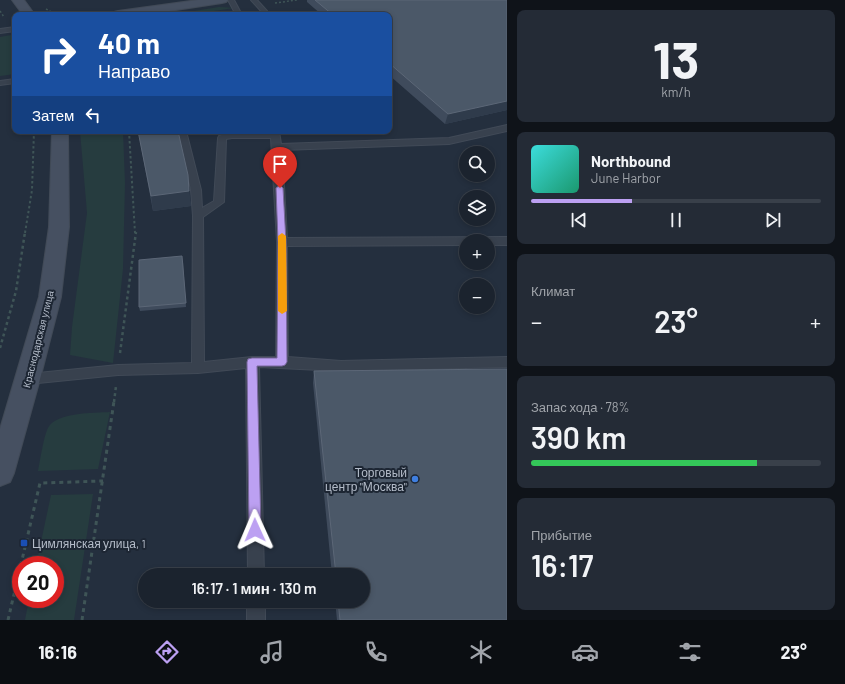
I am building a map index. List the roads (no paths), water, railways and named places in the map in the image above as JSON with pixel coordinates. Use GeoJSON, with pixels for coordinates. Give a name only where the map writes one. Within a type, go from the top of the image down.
{"type":"FeatureCollection","features":[{"type":"Feature","properties":{"kind":"street"},"geometry":{"type":"LineString","coordinates":[[18,0],[27,12]]}},
{"type":"Feature","properties":{"kind":"street"},"geometry":{"type":"LineString","coordinates":[[139,12],[222,0]]}},
{"type":"Feature","properties":{"kind":"street","name":"Краснодарская улица"},"geometry":{"type":"LineString","coordinates":[[0,473],[28,380],[51,289],[59,227],[60,134]]}},
{"type":"Feature","properties":{"kind":"lane"},"geometry":{"type":"LineString","coordinates":[[230,0],[238,12]]}},
{"type":"Feature","properties":{"kind":"lane"},"geometry":{"type":"LineString","coordinates":[[254,0],[264,12]]}},
{"type":"Feature","properties":{"kind":"lane"},"geometry":{"type":"LineString","coordinates":[[0,31],[12,29]]}},
{"type":"Feature","properties":{"kind":"lane"},"geometry":{"type":"LineString","coordinates":[[0,83],[12,81]]}},
{"type":"Feature","properties":{"kind":"lane"},"geometry":{"type":"LineString","coordinates":[[277,146],[449,141],[507,128]]}},
{"type":"Feature","properties":{"kind":"lane"},"geometry":{"type":"LineString","coordinates":[[183,134],[196,190],[198,216],[198,368]]}},
{"type":"Feature","properties":{"kind":"lane"},"geometry":{"type":"LineString","coordinates":[[198,216],[220,202],[222,138],[231,135],[253,134]]}},
{"type":"Feature","properties":{"kind":"lane"},"geometry":{"type":"LineString","coordinates":[[275,134],[282,242],[282,362]]}},
{"type":"Feature","properties":{"kind":"lane"},"geometry":{"type":"LineString","coordinates":[[282,242],[507,241]]}},
{"type":"Feature","properties":{"kind":"lane"},"geometry":{"type":"LineString","coordinates":[[28,380],[118,370],[198,368],[252,362],[282,362],[340,366],[507,362]]}},
{"type":"Feature","properties":{"kind":"lane"},"geometry":{"type":"LineString","coordinates":[[252,362],[256,568]]}},
{"type":"Feature","properties":{"kind":"lane"},"geometry":{"type":"LineString","coordinates":[[256,608],[256,620]]}},
{"type":"Feature","properties":{"kind":"place","name":"Торговый центр \"Москва\""},"geometry":{"type":"Point","coordinates":[415,479]}},
{"type":"Feature","properties":{"kind":"place","name":"Цимлянская улица, 1"},"geometry":{"type":"Point","coordinates":[24,543]}}]}
